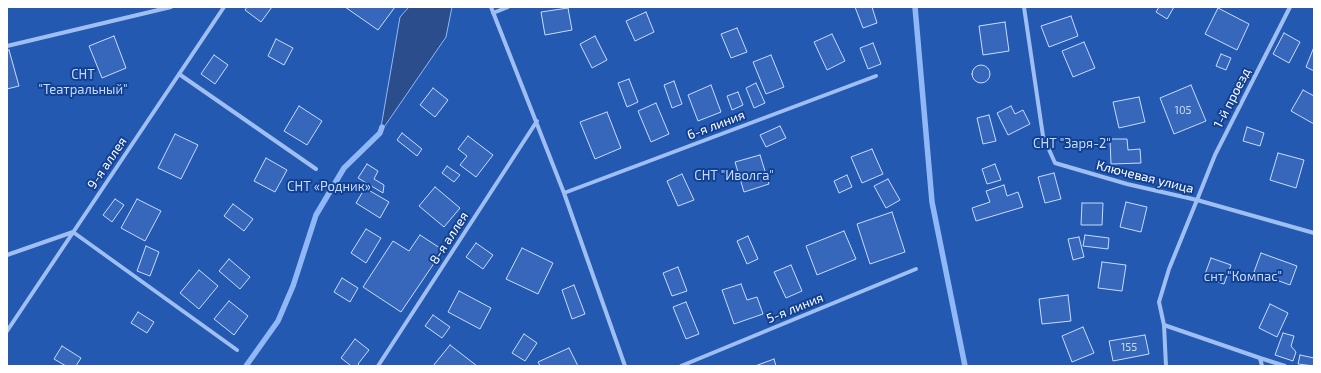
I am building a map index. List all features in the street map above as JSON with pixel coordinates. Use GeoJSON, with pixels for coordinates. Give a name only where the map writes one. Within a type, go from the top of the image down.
{"type":"FeatureCollection","features":[{"type":"Feature","properties":{"kind":"street"},"geometry":{"type":"LineString","coordinates":[[7,46],[172,7]]}},
{"type":"Feature","properties":{"kind":"street","name":"9-я аллея"},"geometry":{"type":"LineString","coordinates":[[7,331],[224,7]]}},
{"type":"Feature","properties":{"kind":"street"},"geometry":{"type":"LineString","coordinates":[[491,7],[564,193],[625,366]]}},
{"type":"Feature","properties":{"kind":"street"},"geometry":{"type":"LineString","coordinates":[[493,13],[508,7]]}},
{"type":"Feature","properties":{"kind":"street","name":"Ключевая улица"},"geometry":{"type":"LineString","coordinates":[[1024,7],[1043,136],[1055,163],[1127,184],[1197,200],[1169,269],[1159,302],[1164,325],[1166,366]]}},
{"type":"Feature","properties":{"kind":"street","name":"1-й проезд"},"geometry":{"type":"LineString","coordinates":[[1197,200],[1218,149],[1290,7]]}},
{"type":"Feature","properties":{"kind":"street"},"geometry":{"type":"LineString","coordinates":[[179,74],[316,169]]}},
{"type":"Feature","properties":{"kind":"street","name":"6-я линия"},"geometry":{"type":"LineString","coordinates":[[564,193],[876,76]]}},
{"type":"Feature","properties":{"kind":"street","name":"8-я аллея"},"geometry":{"type":"LineString","coordinates":[[378,366],[537,121]]}},
{"type":"Feature","properties":{"kind":"street"},"geometry":{"type":"LineString","coordinates":[[1197,200],[1314,233]]}},
{"type":"Feature","properties":{"kind":"street"},"geometry":{"type":"LineString","coordinates":[[7,255],[73,232],[237,350]]}},
{"type":"Feature","properties":{"kind":"street","name":"5-я линия"},"geometry":{"type":"LineString","coordinates":[[681,366],[916,269]]}},
{"type":"Feature","properties":{"kind":"street"},"geometry":{"type":"LineString","coordinates":[[1164,325],[1285,366]]}},
{"type":"Feature","properties":{"kind":"street"},"geometry":{"type":"LineString","coordinates":[[1260,358],[1262,366]]}},
{"type":"Feature","properties":{"kind":"green space"},"geometry":{"type":"Polygon","coordinates":[[[7,7],[1314,7],[1314,366],[7,366],[7,7]]]}},
{"type":"Feature","properties":{"kind":"shaded area"},"geometry":{"type":"Polygon","coordinates":[[[409,7],[452,7],[446,37],[380,133],[400,17],[409,7]]]}},
{"type":"Feature","properties":{"kind":"building"},"geometry":{"type":"Polygon","coordinates":[[[247,7],[272,7],[261,22],[245,10],[247,7]]]}},
{"type":"Feature","properties":{"kind":"building"},"geometry":{"type":"Polygon","coordinates":[[[345,7],[395,7],[378,30],[345,7]]]}},
{"type":"Feature","properties":{"kind":"building"},"geometry":{"type":"Polygon","coordinates":[[[855,7],[872,7],[877,23],[863,28],[855,7]]]}},
{"type":"Feature","properties":{"kind":"building"},"geometry":{"type":"Polygon","coordinates":[[[1159,7],[1174,7],[1167,19],[1156,12],[1159,7]]]}},
{"type":"Feature","properties":{"kind":"building"},"geometry":{"type":"Polygon","coordinates":[[[568,8],[572,30],[545,35],[541,12],[568,8]]]}},
{"type":"Feature","properties":{"kind":"building"},"geometry":{"type":"Polygon","coordinates":[[[1218,8],[1249,24],[1237,50],[1205,34],[1218,8]]]}},
{"type":"Feature","properties":{"kind":"building"},"geometry":{"type":"Polygon","coordinates":[[[646,12],[654,32],[635,41],[626,21],[646,12]]]}},
{"type":"Feature","properties":{"kind":"building"},"geometry":{"type":"Polygon","coordinates":[[[1071,16],[1078,36],[1049,47],[1041,26],[1071,16]]]}},
{"type":"Feature","properties":{"kind":"building"},"geometry":{"type":"Polygon","coordinates":[[[1005,22],[1009,51],[983,55],[979,26],[1005,22]]]}},
{"type":"Feature","properties":{"kind":"building"},"geometry":{"type":"Polygon","coordinates":[[[737,28],[747,52],[731,58],[721,34],[737,28]]]}},
{"type":"Feature","properties":{"kind":"building"},"geometry":{"type":"Polygon","coordinates":[[[1284,33],[1300,42],[1289,63],[1273,54],[1284,33]]]}},
{"type":"Feature","properties":{"kind":"building"},"geometry":{"type":"Polygon","coordinates":[[[832,34],[845,61],[827,70],[814,42],[832,34]]]}},
{"type":"Feature","properties":{"kind":"building"},"geometry":{"type":"Polygon","coordinates":[[[114,36],[126,68],[102,78],[89,46],[114,36]]]}},
{"type":"Feature","properties":{"kind":"building"},"geometry":{"type":"Polygon","coordinates":[[[595,36],[607,60],[592,68],[580,44],[595,36]]]}},
{"type":"Feature","properties":{"kind":"building"},"geometry":{"type":"Polygon","coordinates":[[[276,39],[293,48],[284,65],[268,56],[276,39]]]}},
{"type":"Feature","properties":{"kind":"building"},"geometry":{"type":"Polygon","coordinates":[[[1084,42],[1095,68],[1073,77],[1062,51],[1084,42]]]}},
{"type":"Feature","properties":{"kind":"building"},"geometry":{"type":"Polygon","coordinates":[[[873,43],[881,64],[868,69],[860,48],[873,43]]]}},
{"type":"Feature","properties":{"kind":"building"},"geometry":{"type":"Polygon","coordinates":[[[1314,47],[1314,71],[1306,67],[1314,47]]]}},
{"type":"Feature","properties":{"kind":"building"},"geometry":{"type":"Polygon","coordinates":[[[9,50],[19,86],[7,89],[7,51],[9,50]]]}},
{"type":"Feature","properties":{"kind":"building"},"geometry":{"type":"Polygon","coordinates":[[[1221,54],[1231,58],[1226,70],[1216,66],[1221,54]]]}},
{"type":"Feature","properties":{"kind":"building"},"geometry":{"type":"Polygon","coordinates":[[[214,55],[228,65],[215,84],[201,74],[214,55]]]}},
{"type":"Feature","properties":{"kind":"building"},"geometry":{"type":"Polygon","coordinates":[[[771,55],[784,87],[766,94],[753,62],[771,55]]]}},
{"type":"Feature","properties":{"kind":"building"},"geometry":{"type":"Polygon","coordinates":[[[981,65],[985,66],[989,70],[989,78],[985,82],[981,83],[977,82],[973,78],[972,74],[973,70],[977,66],[981,65]]]}},
{"type":"Feature","properties":{"kind":"building"},"geometry":{"type":"Polygon","coordinates":[[[629,79],[638,102],[627,107],[618,83],[629,79]]]}},
{"type":"Feature","properties":{"kind":"building"},"geometry":{"type":"Polygon","coordinates":[[[674,81],[682,104],[672,108],[664,85],[674,81]]]}},
{"type":"Feature","properties":{"kind":"building"},"geometry":{"type":"Polygon","coordinates":[[[756,83],[765,103],[754,108],[746,88],[756,83]]]}},
{"type":"Feature","properties":{"kind":"building"},"geometry":{"type":"Polygon","coordinates":[[[711,85],[721,112],[698,121],[688,95],[711,85]]]}},
{"type":"Feature","properties":{"kind":"building"},"geometry":{"type":"Polygon","coordinates":[[[1191,85],[1206,121],[1174,134],[1160,98],[1191,85]]]}},
{"type":"Feature","properties":{"kind":"building"},"geometry":{"type":"Polygon","coordinates":[[[433,88],[448,100],[435,117],[420,105],[433,88]]]}},
{"type":"Feature","properties":{"kind":"building"},"geometry":{"type":"Polygon","coordinates":[[[1303,90],[1314,96],[1314,124],[1291,111],[1303,90]]]}},
{"type":"Feature","properties":{"kind":"building"},"geometry":{"type":"Polygon","coordinates":[[[738,92],[743,105],[732,110],[727,96],[738,92]]]}},
{"type":"Feature","properties":{"kind":"building"},"geometry":{"type":"Polygon","coordinates":[[[1139,97],[1145,122],[1119,128],[1113,102],[1139,97]]]}},
{"type":"Feature","properties":{"kind":"building"},"geometry":{"type":"Polygon","coordinates":[[[656,103],[669,134],[651,142],[638,111],[656,103]]]}},
{"type":"Feature","properties":{"kind":"building"},"geometry":{"type":"Polygon","coordinates":[[[299,106],[322,121],[307,145],[284,131],[299,106]]]}},
{"type":"Feature","properties":{"kind":"building"},"geometry":{"type":"Polygon","coordinates":[[[1011,106],[1015,114],[1023,110],[1030,124],[1008,135],[997,113],[1011,106]]]}},
{"type":"Feature","properties":{"kind":"building"},"geometry":{"type":"Polygon","coordinates":[[[607,112],[621,148],[595,159],[580,122],[607,112]]]}},
{"type":"Feature","properties":{"kind":"building"},"geometry":{"type":"Polygon","coordinates":[[[989,115],[996,141],[983,144],[977,118],[989,115]]]}},
{"type":"Feature","properties":{"kind":"building"},"geometry":{"type":"Polygon","coordinates":[[[780,126],[786,138],[766,147],[760,135],[780,126]]]}},
{"type":"Feature","properties":{"kind":"building"},"geometry":{"type":"Polygon","coordinates":[[[1247,127],[1264,133],[1260,146],[1243,141],[1247,127]]]}},
{"type":"Feature","properties":{"kind":"building"},"geometry":{"type":"Polygon","coordinates":[[[402,133],[422,149],[417,156],[397,140],[402,133]]]}},
{"type":"Feature","properties":{"kind":"building"},"geometry":{"type":"Polygon","coordinates":[[[175,134],[198,145],[181,179],[158,168],[175,134]]]}},
{"type":"Feature","properties":{"kind":"building"},"geometry":{"type":"Polygon","coordinates":[[[468,136],[493,155],[476,177],[460,165],[467,156],[458,149],[468,136]]]}},
{"type":"Feature","properties":{"kind":"building"},"geometry":{"type":"Polygon","coordinates":[[[1110,139],[1127,139],[1128,150],[1140,149],[1141,163],[1111,164],[1110,139]]]}},
{"type":"Feature","properties":{"kind":"building"},"geometry":{"type":"Polygon","coordinates":[[[872,149],[883,174],[862,183],[851,157],[872,149]]]}},
{"type":"Feature","properties":{"kind":"building"},"geometry":{"type":"Polygon","coordinates":[[[1278,153],[1304,160],[1296,188],[1270,180],[1278,153]]]}},
{"type":"Feature","properties":{"kind":"building"},"geometry":{"type":"Polygon","coordinates":[[[760,155],[769,184],[744,192],[735,162],[760,155]]]}},
{"type":"Feature","properties":{"kind":"building"},"geometry":{"type":"Polygon","coordinates":[[[266,158],[287,170],[275,192],[254,181],[266,158]]]}},
{"type":"Feature","properties":{"kind":"building"},"geometry":{"type":"Polygon","coordinates":[[[367,164],[378,171],[374,179],[384,185],[383,193],[358,178],[367,164]]]}},
{"type":"Feature","properties":{"kind":"building"},"geometry":{"type":"Polygon","coordinates":[[[995,164],[1001,180],[987,184],[982,169],[995,164]]]}},
{"type":"Feature","properties":{"kind":"building"},"geometry":{"type":"Polygon","coordinates":[[[447,166],[460,175],[454,182],[442,173],[447,166]]]}},
{"type":"Feature","properties":{"kind":"building"},"geometry":{"type":"Polygon","coordinates":[[[1054,173],[1061,199],[1045,203],[1038,177],[1054,173]]]}},
{"type":"Feature","properties":{"kind":"building"},"geometry":{"type":"Polygon","coordinates":[[[682,174],[694,200],[678,206],[667,181],[682,174]]]}},
{"type":"Feature","properties":{"kind":"building"},"geometry":{"type":"Polygon","coordinates":[[[847,175],[852,187],[839,193],[834,181],[847,175]]]}},
{"type":"Feature","properties":{"kind":"building"},"geometry":{"type":"Polygon","coordinates":[[[888,179],[900,200],[886,208],[874,186],[888,179]]]}},
{"type":"Feature","properties":{"kind":"building"},"geometry":{"type":"Polygon","coordinates":[[[1004,185],[1007,196],[1018,192],[1023,207],[976,221],[972,208],[990,202],[986,191],[1004,185]]]}},
{"type":"Feature","properties":{"kind":"building"},"geometry":{"type":"Polygon","coordinates":[[[435,187],[460,208],[444,227],[419,206],[435,187]]]}},
{"type":"Feature","properties":{"kind":"building"},"geometry":{"type":"Polygon","coordinates":[[[365,188],[389,202],[380,218],[356,203],[365,188]]]}},
{"type":"Feature","properties":{"kind":"building"},"geometry":{"type":"Polygon","coordinates":[[[115,199],[124,205],[112,222],[103,215],[115,199]]]}},
{"type":"Feature","properties":{"kind":"building"},"geometry":{"type":"Polygon","coordinates":[[[137,199],[161,211],[145,241],[121,228],[137,199]]]}},
{"type":"Feature","properties":{"kind":"building"},"geometry":{"type":"Polygon","coordinates":[[[1126,202],[1147,207],[1141,232],[1120,227],[1126,202]]]}},
{"type":"Feature","properties":{"kind":"building"},"geometry":{"type":"Polygon","coordinates":[[[1082,203],[1103,203],[1102,225],[1081,225],[1082,203]]]}},
{"type":"Feature","properties":{"kind":"building"},"geometry":{"type":"Polygon","coordinates":[[[233,204],[253,219],[244,231],[224,216],[233,204]]]}},
{"type":"Feature","properties":{"kind":"building"},"geometry":{"type":"Polygon","coordinates":[[[892,212],[905,252],[870,264],[857,224],[892,212]]]}},
{"type":"Feature","properties":{"kind":"building"},"geometry":{"type":"Polygon","coordinates":[[[366,229],[381,238],[366,263],[351,253],[366,229]]]}},
{"type":"Feature","properties":{"kind":"building"},"geometry":{"type":"Polygon","coordinates":[[[844,231],[856,259],[817,275],[806,246],[844,231]]]}},
{"type":"Feature","properties":{"kind":"building"},"geometry":{"type":"Polygon","coordinates":[[[420,235],[443,250],[401,312],[363,287],[393,241],[409,251],[420,235]]]}},
{"type":"Feature","properties":{"kind":"building"},"geometry":{"type":"Polygon","coordinates":[[[1085,235],[1109,238],[1108,249],[1083,246],[1085,235]]]}},
{"type":"Feature","properties":{"kind":"building"},"geometry":{"type":"Polygon","coordinates":[[[748,236],[758,259],[747,264],[737,241],[748,236]]]}},
{"type":"Feature","properties":{"kind":"building"},"geometry":{"type":"Polygon","coordinates":[[[1079,237],[1084,257],[1073,260],[1068,239],[1079,237]]]}},
{"type":"Feature","properties":{"kind":"building"},"geometry":{"type":"Polygon","coordinates":[[[476,243],[493,255],[483,269],[466,257],[476,243]]]}},
{"type":"Feature","properties":{"kind":"building"},"geometry":{"type":"Polygon","coordinates":[[[146,246],[159,252],[150,276],[137,271],[146,246]]]}},
{"type":"Feature","properties":{"kind":"building"},"geometry":{"type":"Polygon","coordinates":[[[522,248],[553,263],[538,294],[506,279],[522,248]]]}},
{"type":"Feature","properties":{"kind":"building"},"geometry":{"type":"Polygon","coordinates":[[[1261,253],[1297,266],[1290,285],[1254,272],[1261,253]]]}},
{"type":"Feature","properties":{"kind":"building"},"geometry":{"type":"Polygon","coordinates":[[[1211,258],[1231,265],[1224,284],[1204,277],[1211,258]]]}},
{"type":"Feature","properties":{"kind":"building"},"geometry":{"type":"Polygon","coordinates":[[[229,259],[250,277],[240,289],[219,271],[229,259]]]}},
{"type":"Feature","properties":{"kind":"building"},"geometry":{"type":"Polygon","coordinates":[[[1102,262],[1126,265],[1122,291],[1098,288],[1102,262]]]}},
{"type":"Feature","properties":{"kind":"building"},"geometry":{"type":"Polygon","coordinates":[[[791,265],[802,291],[786,298],[774,272],[791,265]]]}},
{"type":"Feature","properties":{"kind":"building"},"geometry":{"type":"Polygon","coordinates":[[[678,267],[687,291],[672,296],[663,273],[678,267]]]}},
{"type":"Feature","properties":{"kind":"building"},"geometry":{"type":"Polygon","coordinates":[[[199,270],[218,286],[199,309],[180,293],[199,270]]]}},
{"type":"Feature","properties":{"kind":"building"},"geometry":{"type":"Polygon","coordinates":[[[342,278],[358,288],[350,302],[334,292],[342,278]]]}},
{"type":"Feature","properties":{"kind":"building"},"geometry":{"type":"Polygon","coordinates":[[[741,284],[747,300],[757,297],[763,314],[734,324],[722,290],[741,284]]]}},
{"type":"Feature","properties":{"kind":"building"},"geometry":{"type":"Polygon","coordinates":[[[574,285],[585,314],[572,319],[562,290],[574,285]]]}},
{"type":"Feature","properties":{"kind":"building"},"geometry":{"type":"Polygon","coordinates":[[[459,291],[491,308],[480,329],[448,312],[459,291]]]}},
{"type":"Feature","properties":{"kind":"building"},"geometry":{"type":"Polygon","coordinates":[[[1068,295],[1071,321],[1042,324],[1039,299],[1068,295]]]}},
{"type":"Feature","properties":{"kind":"building"},"geometry":{"type":"Polygon","coordinates":[[[229,301],[248,316],[234,335],[214,319],[229,301]]]}},
{"type":"Feature","properties":{"kind":"building"},"geometry":{"type":"Polygon","coordinates":[[[686,302],[699,334],[686,339],[673,307],[686,302]]]}},
{"type":"Feature","properties":{"kind":"building"},"geometry":{"type":"Polygon","coordinates":[[[1270,304],[1288,313],[1277,337],[1259,328],[1270,304]]]}},
{"type":"Feature","properties":{"kind":"building"},"geometry":{"type":"Polygon","coordinates":[[[138,312],[154,322],[147,333],[131,323],[138,312]]]}},
{"type":"Feature","properties":{"kind":"building"},"geometry":{"type":"Polygon","coordinates":[[[433,315],[450,327],[442,338],[425,326],[433,315]]]}},
{"type":"Feature","properties":{"kind":"building"},"geometry":{"type":"Polygon","coordinates":[[[1083,327],[1094,353],[1072,362],[1062,336],[1083,327]]]}},
{"type":"Feature","properties":{"kind":"building"},"geometry":{"type":"Polygon","coordinates":[[[1283,333],[1294,336],[1291,346],[1296,352],[1293,361],[1275,355],[1283,333]]]}},
{"type":"Feature","properties":{"kind":"building"},"geometry":{"type":"Polygon","coordinates":[[[524,334],[537,343],[525,361],[512,353],[524,334]]]}},
{"type":"Feature","properties":{"kind":"building"},"geometry":{"type":"Polygon","coordinates":[[[1145,335],[1149,354],[1113,361],[1109,341],[1145,335]]]}},
{"type":"Feature","properties":{"kind":"building"},"geometry":{"type":"Polygon","coordinates":[[[355,339],[369,350],[358,364],[360,366],[350,366],[341,358],[355,339]]]}},
{"type":"Feature","properties":{"kind":"building"},"geometry":{"type":"Polygon","coordinates":[[[450,345],[477,366],[433,366],[450,345]]]}},
{"type":"Feature","properties":{"kind":"building"},"geometry":{"type":"Polygon","coordinates":[[[62,346],[81,358],[76,366],[66,366],[54,359],[62,346]]]}},
{"type":"Feature","properties":{"kind":"building"},"geometry":{"type":"Polygon","coordinates":[[[569,348],[578,366],[540,366],[538,362],[569,348]]]}},
{"type":"Feature","properties":{"kind":"building"},"geometry":{"type":"Polygon","coordinates":[[[1300,355],[1314,358],[1314,366],[1298,364],[1300,355]]]}},
{"type":"Feature","properties":{"kind":"building"},"geometry":{"type":"Polygon","coordinates":[[[774,359],[776,366],[755,366],[774,359]]]}},
{"type":"Feature","properties":{"kind":"waterway"},"geometry":{"type":"LineString","coordinates":[[915,7],[932,202],[965,366]]}},
{"type":"Feature","properties":{"kind":"waterway"},"geometry":{"type":"LineString","coordinates":[[246,366],[278,321],[293,286],[316,215],[344,168],[380,133],[382,127]]}},
{"type":"Feature","properties":{"kind":"park label","name":"СНТ \"Театральный\""},"geometry":{"type":"Point","coordinates":[83,82]}},
{"type":"Feature","properties":{"kind":"park label","name":"СНТ \"Заря-2\""},"geometry":{"type":"Point","coordinates":[1072,144]}},
{"type":"Feature","properties":{"kind":"park label","name":"СНТ \"Иволга\""},"geometry":{"type":"Point","coordinates":[734,176]}},
{"type":"Feature","properties":{"kind":"park label","name":"СНТ «Родник»"},"geometry":{"type":"Point","coordinates":[329,187]}},
{"type":"Feature","properties":{"kind":"park label","name":"снт \"Компас\""},"geometry":{"type":"Point","coordinates":[1243,277]}}]}
